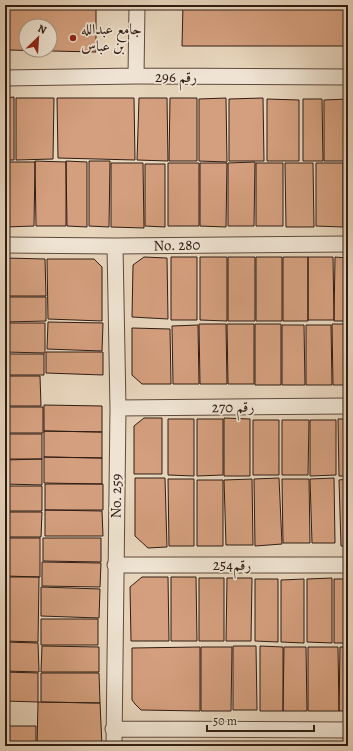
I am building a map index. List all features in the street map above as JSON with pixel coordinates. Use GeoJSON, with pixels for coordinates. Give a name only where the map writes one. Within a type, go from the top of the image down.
{"type":"FeatureCollection","features":[{"type":"Feature","properties":{"kind":"street"},"geometry":{"type":"LineString","coordinates":[[136,5],[136,76]]}},
{"type":"Feature","properties":{"kind":"street","name":"رقم 296"},"geometry":{"type":"LineString","coordinates":[[5,78],[136,76],[348,78]]}},
{"type":"Feature","properties":{"kind":"street","name":"No. 280"},"geometry":{"type":"LineString","coordinates":[[5,245],[115,246],[348,244]]}},
{"type":"Feature","properties":{"kind":"street","name":"No. 259"},"geometry":{"type":"LineString","coordinates":[[114,746],[113,729],[118,408],[115,246]]}},
{"type":"Feature","properties":{"kind":"street","name":"رقم 270"},"geometry":{"type":"LineString","coordinates":[[118,408],[348,406]]}},
{"type":"Feature","properties":{"kind":"street","name":"رقم254"},"geometry":{"type":"LineString","coordinates":[[115,565],[348,565]]}},
{"type":"Feature","properties":{"kind":"street"},"geometry":{"type":"LineString","coordinates":[[113,729],[348,730]]}},
{"type":"Feature","properties":{"kind":"building","name":"جامع عبدالله بن عباس"},"geometry":{"type":"Polygon","coordinates":[[[9,5],[96,5],[96,52],[58,51],[58,18],[18,18],[18,50],[9,50],[9,5]]]}},
{"type":"Feature","properties":{"kind":"building"},"geometry":{"type":"Polygon","coordinates":[[[183,5],[348,5],[348,46],[182,46],[183,5]]]}},
{"type":"Feature","properties":{"kind":"building"},"geometry":{"type":"Polygon","coordinates":[[[14,97],[14,160],[5,160],[5,98],[14,97]]]}},
{"type":"Feature","properties":{"kind":"building"},"geometry":{"type":"Polygon","coordinates":[[[16,98],[54,98],[53,159],[16,160],[16,98]]]}},
{"type":"Feature","properties":{"kind":"building"},"geometry":{"type":"Polygon","coordinates":[[[57,98],[134,98],[135,160],[58,158],[57,98]]]}},
{"type":"Feature","properties":{"kind":"building"},"geometry":{"type":"Polygon","coordinates":[[[139,98],[167,98],[168,161],[137,160],[139,98]]]}},
{"type":"Feature","properties":{"kind":"building"},"geometry":{"type":"Polygon","coordinates":[[[170,98],[197,98],[197,161],[169,161],[170,98]]]}},
{"type":"Feature","properties":{"kind":"building"},"geometry":{"type":"Polygon","coordinates":[[[226,98],[227,162],[199,161],[199,99],[226,98]]]}},
{"type":"Feature","properties":{"kind":"building"},"geometry":{"type":"Polygon","coordinates":[[[263,98],[264,161],[229,161],[229,99],[263,98]]]}},
{"type":"Feature","properties":{"kind":"building"},"geometry":{"type":"Polygon","coordinates":[[[267,99],[299,100],[299,161],[267,161],[267,99]]]}},
{"type":"Feature","properties":{"kind":"building"},"geometry":{"type":"Polygon","coordinates":[[[303,99],[322,99],[323,161],[303,161],[303,99]]]}},
{"type":"Feature","properties":{"kind":"building"},"geometry":{"type":"Polygon","coordinates":[[[348,99],[348,161],[324,161],[324,100],[348,99]]]}},
{"type":"Feature","properties":{"kind":"building"},"geometry":{"type":"Polygon","coordinates":[[[35,161],[66,162],[66,226],[36,226],[35,161]]]}},
{"type":"Feature","properties":{"kind":"building"},"geometry":{"type":"Polygon","coordinates":[[[66,161],[87,162],[87,227],[67,226],[66,161]]]}},
{"type":"Feature","properties":{"kind":"building"},"geometry":{"type":"Polygon","coordinates":[[[89,161],[110,161],[109,227],[89,226],[89,161]]]}},
{"type":"Feature","properties":{"kind":"building"},"geometry":{"type":"Polygon","coordinates":[[[5,162],[35,162],[34,226],[5,227],[5,162]]]}},
{"type":"Feature","properties":{"kind":"building"},"geometry":{"type":"Polygon","coordinates":[[[255,162],[254,226],[228,226],[228,163],[255,162]]]}},
{"type":"Feature","properties":{"kind":"building"},"geometry":{"type":"Polygon","coordinates":[[[111,163],[143,163],[144,228],[111,227],[111,163]]]}},
{"type":"Feature","properties":{"kind":"building"},"geometry":{"type":"Polygon","coordinates":[[[168,163],[199,163],[199,226],[168,226],[168,163]]]}},
{"type":"Feature","properties":{"kind":"building"},"geometry":{"type":"Polygon","coordinates":[[[200,163],[227,163],[226,227],[200,226],[200,163]]]}},
{"type":"Feature","properties":{"kind":"building"},"geometry":{"type":"Polygon","coordinates":[[[256,163],[283,163],[283,226],[256,226],[256,163]]]}},
{"type":"Feature","properties":{"kind":"building"},"geometry":{"type":"Polygon","coordinates":[[[285,163],[313,163],[314,227],[286,227],[285,163]]]}},
{"type":"Feature","properties":{"kind":"building"},"geometry":{"type":"Polygon","coordinates":[[[316,163],[343,163],[343,227],[316,226],[316,163]]]}},
{"type":"Feature","properties":{"kind":"building"},"geometry":{"type":"Polygon","coordinates":[[[344,163],[348,163],[348,226],[344,226],[344,163]]]}},
{"type":"Feature","properties":{"kind":"building"},"geometry":{"type":"Polygon","coordinates":[[[145,164],[165,164],[165,227],[145,226],[145,164]]]}},
{"type":"Feature","properties":{"kind":"building"},"geometry":{"type":"Polygon","coordinates":[[[144,257],[167,258],[168,319],[132,317],[133,265],[144,257]]]}},
{"type":"Feature","properties":{"kind":"building"},"geometry":{"type":"Polygon","coordinates":[[[171,257],[197,257],[197,320],[171,320],[171,257]]]}},
{"type":"Feature","properties":{"kind":"building"},"geometry":{"type":"Polygon","coordinates":[[[200,257],[227,257],[227,321],[200,320],[200,257]]]}},
{"type":"Feature","properties":{"kind":"building"},"geometry":{"type":"Polygon","coordinates":[[[228,257],[255,257],[255,321],[228,321],[228,257]]]}},
{"type":"Feature","properties":{"kind":"building"},"geometry":{"type":"Polygon","coordinates":[[[256,257],[282,257],[282,321],[256,321],[256,257]]]}},
{"type":"Feature","properties":{"kind":"building"},"geometry":{"type":"Polygon","coordinates":[[[283,257],[308,257],[308,321],[283,321],[283,257]]]}},
{"type":"Feature","properties":{"kind":"building"},"geometry":{"type":"Polygon","coordinates":[[[308,257],[333,257],[334,320],[308,320],[308,257]]]}},
{"type":"Feature","properties":{"kind":"building"},"geometry":{"type":"Polygon","coordinates":[[[335,257],[348,258],[348,321],[334,321],[335,257]]]}},
{"type":"Feature","properties":{"kind":"building"},"geometry":{"type":"Polygon","coordinates":[[[5,258],[45,259],[46,296],[5,296],[5,258]]]}},
{"type":"Feature","properties":{"kind":"building"},"geometry":{"type":"Polygon","coordinates":[[[47,259],[94,259],[102,267],[102,321],[48,319],[47,259]]]}},
{"type":"Feature","properties":{"kind":"building"},"geometry":{"type":"Polygon","coordinates":[[[5,297],[46,297],[46,321],[5,322],[5,297]]]}},
{"type":"Feature","properties":{"kind":"building"},"geometry":{"type":"Polygon","coordinates":[[[48,322],[103,323],[102,351],[47,349],[48,322]]]}},
{"type":"Feature","properties":{"kind":"building"},"geometry":{"type":"Polygon","coordinates":[[[5,323],[45,323],[45,353],[5,352],[5,323]]]}},
{"type":"Feature","properties":{"kind":"building"},"geometry":{"type":"Polygon","coordinates":[[[199,324],[226,324],[227,384],[200,384],[199,324]]]}},
{"type":"Feature","properties":{"kind":"building"},"geometry":{"type":"Polygon","coordinates":[[[227,324],[254,324],[254,384],[228,384],[227,324]]]}},
{"type":"Feature","properties":{"kind":"building"},"geometry":{"type":"Polygon","coordinates":[[[255,324],[281,324],[281,385],[255,385],[255,324]]]}},
{"type":"Feature","properties":{"kind":"building"},"geometry":{"type":"Polygon","coordinates":[[[332,324],[348,324],[348,385],[333,385],[332,324]]]}},
{"type":"Feature","properties":{"kind":"building"},"geometry":{"type":"Polygon","coordinates":[[[198,325],[199,384],[173,384],[172,326],[198,325]]]}},
{"type":"Feature","properties":{"kind":"building"},"geometry":{"type":"Polygon","coordinates":[[[282,325],[304,325],[305,385],[282,385],[282,325]]]}},
{"type":"Feature","properties":{"kind":"building"},"geometry":{"type":"Polygon","coordinates":[[[306,325],[331,325],[332,385],[306,385],[306,325]]]}},
{"type":"Feature","properties":{"kind":"building"},"geometry":{"type":"Polygon","coordinates":[[[132,328],[170,329],[171,384],[142,384],[132,375],[132,328]]]}},
{"type":"Feature","properties":{"kind":"building"},"geometry":{"type":"Polygon","coordinates":[[[46,352],[103,352],[103,375],[46,373],[46,352]]]}},
{"type":"Feature","properties":{"kind":"building"},"geometry":{"type":"Polygon","coordinates":[[[5,354],[44,354],[44,375],[5,375],[5,354]]]}},
{"type":"Feature","properties":{"kind":"building"},"geometry":{"type":"Polygon","coordinates":[[[5,376],[40,376],[41,406],[5,406],[5,376]]]}},
{"type":"Feature","properties":{"kind":"building"},"geometry":{"type":"Polygon","coordinates":[[[44,405],[102,406],[102,432],[44,431],[44,405]]]}},
{"type":"Feature","properties":{"kind":"building"},"geometry":{"type":"Polygon","coordinates":[[[5,407],[43,407],[43,433],[5,433],[5,407]]]}},
{"type":"Feature","properties":{"kind":"building"},"geometry":{"type":"Polygon","coordinates":[[[144,418],[162,418],[162,474],[134,474],[134,426],[144,418]]]}},
{"type":"Feature","properties":{"kind":"building"},"geometry":{"type":"Polygon","coordinates":[[[224,418],[250,419],[250,476],[224,476],[224,418]]]}},
{"type":"Feature","properties":{"kind":"building"},"geometry":{"type":"Polygon","coordinates":[[[168,419],[194,419],[194,476],[168,475],[168,419]]]}},
{"type":"Feature","properties":{"kind":"building"},"geometry":{"type":"Polygon","coordinates":[[[197,419],[223,419],[223,475],[197,476],[197,419]]]}},
{"type":"Feature","properties":{"kind":"building"},"geometry":{"type":"Polygon","coordinates":[[[338,419],[348,419],[348,476],[339,476],[338,419]]]}},
{"type":"Feature","properties":{"kind":"building"},"geometry":{"type":"Polygon","coordinates":[[[253,420],[279,420],[279,475],[253,475],[253,420]]]}},
{"type":"Feature","properties":{"kind":"building"},"geometry":{"type":"Polygon","coordinates":[[[282,420],[309,420],[308,475],[282,475],[282,420]]]}},
{"type":"Feature","properties":{"kind":"building"},"geometry":{"type":"Polygon","coordinates":[[[310,420],[336,420],[336,475],[310,476],[310,420]]]}},
{"type":"Feature","properties":{"kind":"building"},"geometry":{"type":"Polygon","coordinates":[[[44,431],[102,432],[102,458],[44,457],[44,431]]]}},
{"type":"Feature","properties":{"kind":"building"},"geometry":{"type":"Polygon","coordinates":[[[5,434],[42,434],[42,459],[5,459],[5,434]]]}},
{"type":"Feature","properties":{"kind":"building"},"geometry":{"type":"Polygon","coordinates":[[[44,457],[102,458],[102,484],[44,483],[44,457]]]}},
{"type":"Feature","properties":{"kind":"building"},"geometry":{"type":"Polygon","coordinates":[[[42,459],[42,485],[5,484],[5,460],[42,459]]]}},
{"type":"Feature","properties":{"kind":"building"},"geometry":{"type":"Polygon","coordinates":[[[135,478],[165,478],[167,547],[148,548],[135,536],[135,478]]]}},
{"type":"Feature","properties":{"kind":"building"},"geometry":{"type":"Polygon","coordinates":[[[279,478],[282,544],[255,546],[254,479],[279,478]]]}},
{"type":"Feature","properties":{"kind":"building"},"geometry":{"type":"Polygon","coordinates":[[[334,478],[335,543],[312,543],[310,479],[334,478]]]}},
{"type":"Feature","properties":{"kind":"building"},"geometry":{"type":"Polygon","coordinates":[[[168,479],[194,479],[194,546],[169,546],[168,479]]]}},
{"type":"Feature","properties":{"kind":"building"},"geometry":{"type":"Polygon","coordinates":[[[252,479],[253,545],[226,545],[224,480],[252,479]]]}},
{"type":"Feature","properties":{"kind":"building"},"geometry":{"type":"Polygon","coordinates":[[[282,479],[309,479],[310,543],[283,543],[282,479]]]}},
{"type":"Feature","properties":{"kind":"building"},"geometry":{"type":"Polygon","coordinates":[[[348,479],[348,546],[341,546],[339,480],[348,479]]]}},
{"type":"Feature","properties":{"kind":"building"},"geometry":{"type":"Polygon","coordinates":[[[197,480],[223,480],[223,546],[197,546],[197,480]]]}},
{"type":"Feature","properties":{"kind":"building"},"geometry":{"type":"Polygon","coordinates":[[[45,484],[103,484],[103,510],[45,510],[45,484]]]}},
{"type":"Feature","properties":{"kind":"building"},"geometry":{"type":"Polygon","coordinates":[[[5,486],[42,486],[42,511],[5,511],[5,486]]]}},
{"type":"Feature","properties":{"kind":"building"},"geometry":{"type":"Polygon","coordinates":[[[45,510],[102,511],[103,536],[45,536],[45,510]]]}},
{"type":"Feature","properties":{"kind":"building"},"geometry":{"type":"Polygon","coordinates":[[[5,512],[42,512],[41,537],[5,537],[5,512]]]}},
{"type":"Feature","properties":{"kind":"building"},"geometry":{"type":"Polygon","coordinates":[[[5,538],[40,538],[40,577],[5,576],[5,538]]]}},
{"type":"Feature","properties":{"kind":"building"},"geometry":{"type":"Polygon","coordinates":[[[43,538],[101,538],[101,562],[43,561],[43,538]]]}},
{"type":"Feature","properties":{"kind":"building"},"geometry":{"type":"Polygon","coordinates":[[[42,562],[101,563],[100,587],[42,586],[42,562]]]}},
{"type":"Feature","properties":{"kind":"building"},"geometry":{"type":"Polygon","coordinates":[[[5,577],[39,577],[38,642],[5,641],[5,577]]]}},
{"type":"Feature","properties":{"kind":"building"},"geometry":{"type":"Polygon","coordinates":[[[142,577],[168,577],[169,641],[131,641],[130,587],[142,577]]]}},
{"type":"Feature","properties":{"kind":"building"},"geometry":{"type":"Polygon","coordinates":[[[171,577],[196,577],[197,641],[171,641],[171,577]]]}},
{"type":"Feature","properties":{"kind":"building"},"geometry":{"type":"Polygon","coordinates":[[[199,578],[224,578],[224,641],[199,641],[199,578]]]}},
{"type":"Feature","properties":{"kind":"building"},"geometry":{"type":"Polygon","coordinates":[[[227,578],[252,578],[251,641],[226,641],[227,578]]]}},
{"type":"Feature","properties":{"kind":"building"},"geometry":{"type":"Polygon","coordinates":[[[332,578],[332,643],[307,642],[307,579],[332,578]]]}},
{"type":"Feature","properties":{"kind":"building"},"geometry":{"type":"Polygon","coordinates":[[[255,579],[278,579],[278,642],[255,641],[255,579]]]}},
{"type":"Feature","properties":{"kind":"building"},"geometry":{"type":"Polygon","coordinates":[[[304,579],[304,643],[281,642],[281,580],[304,579]]]}},
{"type":"Feature","properties":{"kind":"building"},"geometry":{"type":"Polygon","coordinates":[[[334,579],[348,579],[348,643],[334,643],[334,579]]]}},
{"type":"Feature","properties":{"kind":"building"},"geometry":{"type":"Polygon","coordinates":[[[41,587],[100,589],[99,618],[41,616],[41,587]]]}},
{"type":"Feature","properties":{"kind":"building"},"geometry":{"type":"Polygon","coordinates":[[[41,619],[98,619],[98,645],[41,645],[41,619]]]}},
{"type":"Feature","properties":{"kind":"building"},"geometry":{"type":"Polygon","coordinates":[[[5,642],[38,643],[39,672],[5,671],[5,642]]]}},
{"type":"Feature","properties":{"kind":"building"},"geometry":{"type":"Polygon","coordinates":[[[42,646],[99,647],[99,672],[41,672],[42,646]]]}},
{"type":"Feature","properties":{"kind":"building"},"geometry":{"type":"Polygon","coordinates":[[[233,646],[256,646],[257,710],[233,710],[233,646]]]}},
{"type":"Feature","properties":{"kind":"building"},"geometry":{"type":"Polygon","coordinates":[[[260,646],[283,647],[283,711],[260,711],[260,646]]]}},
{"type":"Feature","properties":{"kind":"building"},"geometry":{"type":"Polygon","coordinates":[[[200,647],[200,711],[141,710],[135,704],[132,700],[132,648],[200,647]]]}},
{"type":"Feature","properties":{"kind":"building"},"geometry":{"type":"Polygon","coordinates":[[[201,647],[232,647],[231,711],[201,711],[201,647]]]}},
{"type":"Feature","properties":{"kind":"building"},"geometry":{"type":"Polygon","coordinates":[[[284,647],[306,647],[307,711],[283,711],[284,647]]]}},
{"type":"Feature","properties":{"kind":"building"},"geometry":{"type":"Polygon","coordinates":[[[308,647],[338,647],[339,711],[308,711],[308,647]]]}},
{"type":"Feature","properties":{"kind":"building"},"geometry":{"type":"Polygon","coordinates":[[[340,647],[348,647],[348,711],[339,711],[340,647]]]}},
{"type":"Feature","properties":{"kind":"building"},"geometry":{"type":"Polygon","coordinates":[[[5,672],[38,673],[38,702],[5,701],[5,672]]]}},
{"type":"Feature","properties":{"kind":"building"},"geometry":{"type":"Polygon","coordinates":[[[41,673],[99,673],[100,703],[41,702],[41,673]]]}},
{"type":"Feature","properties":{"kind":"building"},"geometry":{"type":"Polygon","coordinates":[[[38,702],[100,703],[102,746],[37,746],[38,702]]]}},
{"type":"Feature","properties":{"kind":"building"},"geometry":{"type":"Polygon","coordinates":[[[5,726],[36,726],[36,746],[5,746],[5,726]]]}},
{"type":"Feature","properties":{"kind":"building"},"geometry":{"type":"Polygon","coordinates":[[[139,742],[180,742],[180,746],[135,746],[139,742]]]}},
{"type":"Feature","properties":{"kind":"building"},"geometry":{"type":"Polygon","coordinates":[[[212,742],[238,742],[238,746],[212,746],[212,742]]]}},
{"type":"Feature","properties":{"kind":"building"},"geometry":{"type":"Polygon","coordinates":[[[183,743],[209,743],[209,746],[183,746],[183,743]]]}},
{"type":"Feature","properties":{"kind":"building"},"geometry":{"type":"Polygon","coordinates":[[[243,743],[269,743],[269,746],[243,746],[243,743]]]}},
{"type":"Feature","properties":{"kind":"building"},"geometry":{"type":"Polygon","coordinates":[[[275,743],[301,743],[301,746],[275,746],[275,743]]]}},
{"type":"Feature","properties":{"kind":"building"},"geometry":{"type":"Polygon","coordinates":[[[305,743],[331,743],[331,746],[305,746],[305,743]]]}},
{"type":"Feature","properties":{"kind":"building"},"geometry":{"type":"Polygon","coordinates":[[[333,743],[348,743],[348,746],[333,746],[333,743]]]}},
{"type":"Feature","properties":{"kind":"place","name":"جامع عبدالله بن عباس"},"geometry":{"type":"Point","coordinates":[73,38]}}]}
